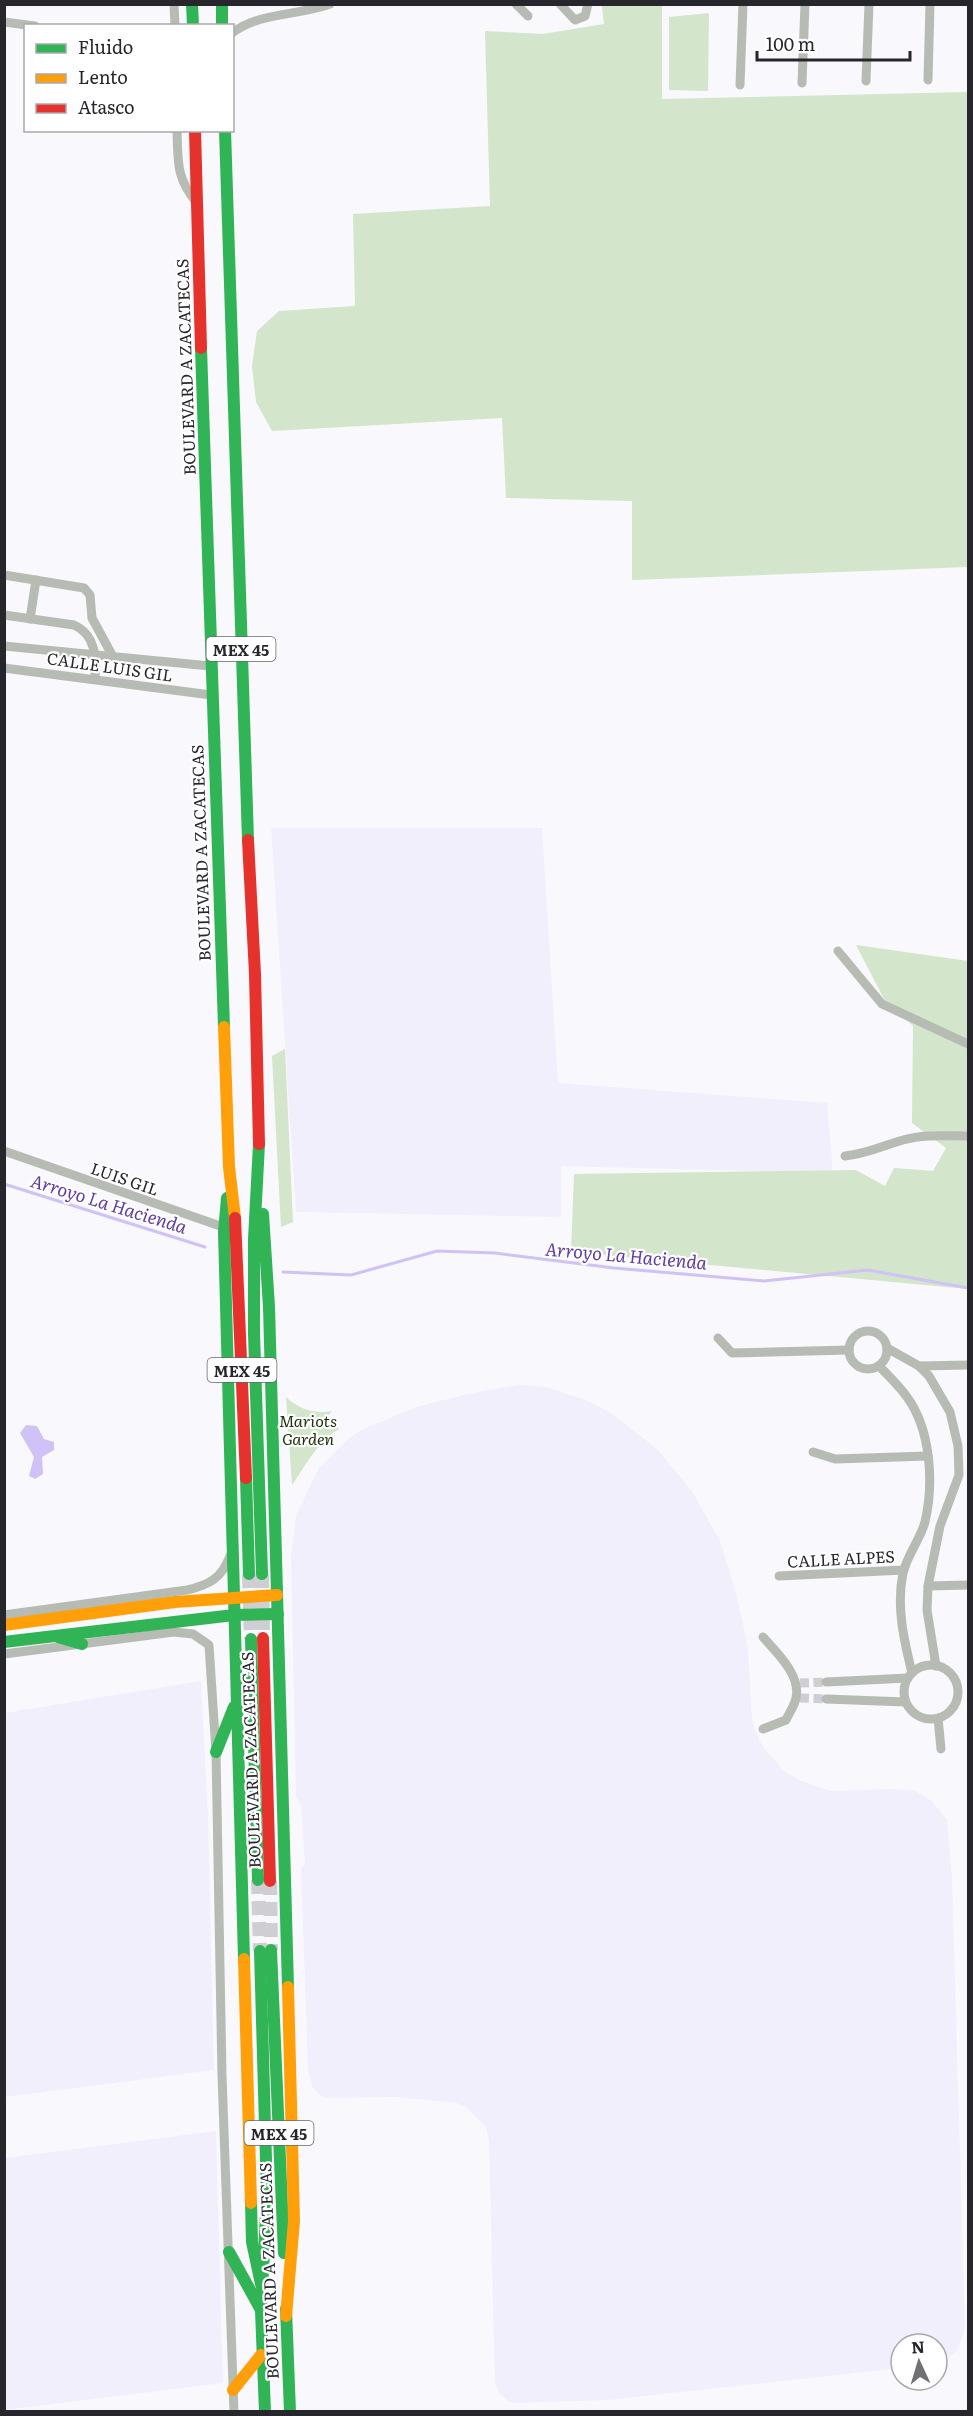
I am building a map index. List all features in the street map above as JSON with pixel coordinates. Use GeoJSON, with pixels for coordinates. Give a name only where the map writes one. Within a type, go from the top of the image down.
{"type":"FeatureCollection","features":[{"type":"Feature","properties":{"kind":"main road"},"geometry":{"type":"LineString","coordinates":[[192,4],[193,24]]}},
{"type":"Feature","properties":{"kind":"main road"},"geometry":{"type":"LineString","coordinates":[[222,4],[222,24]]}},
{"type":"Feature","properties":{"kind":"main road","name":"BOULEVARD A ZACATECAS"},"geometry":{"type":"LineString","coordinates":[[195,132],[211,695],[231,1229],[249,1574]]}},
{"type":"Feature","properties":{"kind":"main road","name":"MEX 45"},"geometry":{"type":"LineString","coordinates":[[225,132],[246,809],[255,974],[259,1167],[254,1239],[254,1333],[262,1574]]}},
{"type":"Feature","properties":{"kind":"main road"},"geometry":{"type":"LineString","coordinates":[[259,1167],[269,1307],[298,2227],[286,2316]]}},
{"type":"Feature","properties":{"kind":"main road"},"geometry":{"type":"LineString","coordinates":[[231,1229],[236,1702],[252,2242],[261,2284]]}},
{"type":"Feature","properties":{"kind":"main road"},"geometry":{"type":"LineString","coordinates":[[5,1625],[155,1604],[234,1596],[277,1595]]}},
{"type":"Feature","properties":{"kind":"main road"},"geometry":{"type":"LineString","coordinates":[[137,1597],[155,1604]]}},
{"type":"Feature","properties":{"kind":"main road"},"geometry":{"type":"LineString","coordinates":[[5,1625],[11,1614]]}},
{"type":"Feature","properties":{"kind":"main road"},"geometry":{"type":"LineString","coordinates":[[4,1642],[234,1615],[278,1614]]}},
{"type":"Feature","properties":{"kind":"main road"},"geometry":{"type":"LineString","coordinates":[[51,1636],[82,1644]]}},
{"type":"Feature","properties":{"kind":"main road","name":"BOULEVARD A ZACATECAS"},"geometry":{"type":"LineString","coordinates":[[257,1639],[264,1880]]}},
{"type":"Feature","properties":{"kind":"main road"},"geometry":{"type":"LineString","coordinates":[[216,1752],[236,1702]]}},
{"type":"Feature","properties":{"kind":"main road","name":"BOULEVARD A ZACATECAS"},"geometry":{"type":"LineString","coordinates":[[265,2412],[261,2355],[261,2284],[267,2195],[266,1950],[290,2412]]}},
{"type":"Feature","properties":{"kind":"main road"},"geometry":{"type":"LineString","coordinates":[[229,2252],[261,2310]]}},
{"type":"Feature","properties":{"kind":"main road"},"geometry":{"type":"LineString","coordinates":[[233,2390],[261,2355]]}},
{"type":"Feature","properties":{"kind":"street"},"geometry":{"type":"LineString","coordinates":[[287,4],[289,16]]}},
{"type":"Feature","properties":{"kind":"street"},"geometry":{"type":"LineString","coordinates":[[234,31],[246,22],[261,17],[289,16],[330,4]]}},
{"type":"Feature","properties":{"kind":"street"},"geometry":{"type":"LineString","coordinates":[[516,4],[528,16]]}},
{"type":"Feature","properties":{"kind":"street"},"geometry":{"type":"LineString","coordinates":[[560,4],[575,20],[585,16],[588,4]]}},
{"type":"Feature","properties":{"kind":"street"},"geometry":{"type":"LineString","coordinates":[[740,85],[743,4]]}},
{"type":"Feature","properties":{"kind":"street"},"geometry":{"type":"LineString","coordinates":[[802,83],[805,4]]}},
{"type":"Feature","properties":{"kind":"street"},"geometry":{"type":"LineString","coordinates":[[866,81],[869,4]]}},
{"type":"Feature","properties":{"kind":"street"},"geometry":{"type":"LineString","coordinates":[[928,80],[930,4]]}},
{"type":"Feature","properties":{"kind":"street"},"geometry":{"type":"LineString","coordinates":[[167,24],[174,6]]}},
{"type":"Feature","properties":{"kind":"street"},"geometry":{"type":"LineString","coordinates":[[174,6],[175,24]]}},
{"type":"Feature","properties":{"kind":"street"},"geometry":{"type":"LineString","coordinates":[[4,22],[24,25]]}},
{"type":"Feature","properties":{"kind":"street"},"geometry":{"type":"LineString","coordinates":[[177,132],[178,170],[184,187],[197,204]]}},
{"type":"Feature","properties":{"kind":"street"},"geometry":{"type":"LineString","coordinates":[[4,575],[84,588],[90,595],[92,618],[112,655]]}},
{"type":"Feature","properties":{"kind":"street"},"geometry":{"type":"LineString","coordinates":[[30,619],[36,580]]}},
{"type":"Feature","properties":{"kind":"street"},"geometry":{"type":"LineString","coordinates":[[4,615],[74,625],[85,630],[96,654],[95,679]]}},
{"type":"Feature","properties":{"kind":"street","name":"CALLE LUIS GIL"},"geometry":{"type":"LineString","coordinates":[[4,646],[210,666]]}},
{"type":"Feature","properties":{"kind":"street","name":"CALLE LUIS GIL"},"geometry":{"type":"LineString","coordinates":[[4,668],[211,695]]}},
{"type":"Feature","properties":{"kind":"street"},"geometry":{"type":"LineString","coordinates":[[838,951],[882,1004],[969,1044]]}},
{"type":"Feature","properties":{"kind":"street"},"geometry":{"type":"LineString","coordinates":[[845,1156],[869,1154],[903,1140],[924,1136],[969,1136]]}},
{"type":"Feature","properties":{"kind":"street","name":"LUIS GIL"},"geometry":{"type":"LineString","coordinates":[[4,1151],[231,1229]]}},
{"type":"Feature","properties":{"kind":"street"},"geometry":{"type":"LineString","coordinates":[[887,1348],[887,1355],[879,1366],[868,1370],[856,1366],[849,1350],[853,1338],[864,1332],[877,1333],[887,1348],[919,1366],[929,1376],[950,1412],[964,1475],[940,1526],[928,1586],[927,1610],[936,1666]]}},
{"type":"Feature","properties":{"kind":"street"},"geometry":{"type":"LineString","coordinates":[[718,1338],[732,1353],[849,1350]]}},
{"type":"Feature","properties":{"kind":"street"},"geometry":{"type":"LineString","coordinates":[[919,1366],[969,1365]]}},
{"type":"Feature","properties":{"kind":"street"},"geometry":{"type":"LineString","coordinates":[[826,1682],[910,1676],[919,1668],[936,1666],[944,1669],[956,1681],[957,1697],[954,1707],[938,1718],[919,1716],[906,1702],[904,1694],[910,1676],[902,1630],[900,1597],[903,1570],[925,1522],[928,1456],[921,1422],[908,1398],[879,1366]]}},
{"type":"Feature","properties":{"kind":"street"},"geometry":{"type":"LineString","coordinates":[[813,1452],[835,1459],[928,1456]]}},
{"type":"Feature","properties":{"kind":"street"},"geometry":{"type":"LineString","coordinates":[[925,1522],[940,1526]]}},
{"type":"Feature","properties":{"kind":"street"},"geometry":{"type":"LineString","coordinates":[[11,1614],[204,1586],[222,1574],[234,1549]]}},
{"type":"Feature","properties":{"kind":"street","name":"CALLE ALPES"},"geometry":{"type":"LineString","coordinates":[[779,1576],[903,1570]]}},
{"type":"Feature","properties":{"kind":"street"},"geometry":{"type":"LineString","coordinates":[[928,1586],[969,1585]]}},
{"type":"Feature","properties":{"kind":"street"},"geometry":{"type":"LineString","coordinates":[[4,1654],[174,1632],[193,1634],[209,1645],[216,1752],[234,2412]]}},
{"type":"Feature","properties":{"kind":"street"},"geometry":{"type":"LineString","coordinates":[[763,1637],[798,1684],[798,1698],[786,1720],[774,1727],[763,1729]]}},
{"type":"Feature","properties":{"kind":"street"},"geometry":{"type":"LineString","coordinates":[[957,1697],[969,1697]]}},
{"type":"Feature","properties":{"kind":"street"},"geometry":{"type":"LineString","coordinates":[[826,1699],[906,1702]]}},
{"type":"Feature","properties":{"kind":"street"},"geometry":{"type":"LineString","coordinates":[[938,1718],[942,1749]]}},
{"type":"Feature","properties":{"kind":"shaded area"},"geometry":{"type":"Polygon","coordinates":[[[271,828],[542,828],[558,1083],[827,1103],[833,1173],[561,1166],[561,1217],[296,1212],[271,828]]]}},
{"type":"Feature","properties":{"kind":"shaded area"},"geometry":{"type":"Polygon","coordinates":[[[519,1385],[547,1387],[585,1400],[611,1413],[657,1449],[692,1491],[720,1541],[736,1593],[748,1648],[752,1719],[764,1748],[784,1771],[799,1780],[831,1791],[894,1789],[915,1791],[932,1801],[947,1820],[952,1876],[965,2328],[958,2350],[949,2357],[949,2332],[889,2332],[889,2369],[607,2400],[516,2403],[508,2401],[499,2393],[495,2383],[489,2142],[486,2127],[467,2108],[457,2103],[395,2097],[329,2098],[322,2097],[313,2089],[308,2071],[301,1869],[305,1864],[301,1805],[296,1797],[291,1556],[296,1515],[319,1468],[348,1439],[361,1430],[419,1406],[519,1385]]]}},
{"type":"Feature","properties":{"kind":"shaded area"},"geometry":{"type":"Polygon","coordinates":[[[26,1425],[37,1426],[44,1439],[54,1442],[54,1450],[42,1457],[43,1474],[35,1479],[29,1476],[34,1457],[20,1433],[26,1425]]]}},
{"type":"Feature","properties":{"kind":"shaded area"},"geometry":{"type":"Polygon","coordinates":[[[201,1681],[208,1815],[214,2070],[5,2097],[5,1713],[201,1681]]]}},
{"type":"Feature","properties":{"kind":"shaded area"},"geometry":{"type":"Polygon","coordinates":[[[216,2131],[223,2383],[5,2410],[5,2158],[216,2131]]]}},
{"type":"Feature","properties":{"kind":"green space"},"geometry":{"type":"Polygon","coordinates":[[[662,5],[662,99],[968,92],[968,567],[632,580],[632,501],[506,498],[502,418],[272,431],[256,402],[252,366],[257,331],[279,311],[355,306],[353,214],[490,206],[485,31],[543,34],[604,24],[602,6],[662,5]]]}},
{"type":"Feature","properties":{"kind":"green space"},"geometry":{"type":"Polygon","coordinates":[[[709,13],[708,91],[669,90],[669,17],[709,13]]]}},
{"type":"Feature","properties":{"kind":"green space"},"geometry":{"type":"Polygon","coordinates":[[[856,945],[968,961],[968,1289],[571,1252],[574,1174],[856,1170],[885,1186],[894,1168],[933,1171],[946,1148],[912,1123],[913,1026],[884,999],[856,945]]]}},
{"type":"Feature","properties":{"kind":"green space"},"geometry":{"type":"Polygon","coordinates":[[[285,1049],[293,1222],[281,1227],[272,1056],[285,1049]]]}},
{"type":"Feature","properties":{"kind":"green space","name":"Mariots Garden"},"geometry":{"type":"Polygon","coordinates":[[[286,1397],[307,1410],[332,1411],[328,1416],[339,1429],[319,1447],[292,1485],[286,1397]]]}},
{"type":"Feature","properties":{"kind":"waterway","name":"Arroyo La Hacienda"},"geometry":{"type":"LineString","coordinates":[[4,1184],[205,1247]]}},
{"type":"Feature","properties":{"kind":"waterway","name":"Arroyo La Hacienda"},"geometry":{"type":"LineString","coordinates":[[283,1272],[351,1275],[437,1251],[495,1253],[614,1268],[764,1281],[868,1270],[968,1288]]}},
{"type":"Feature","properties":{"kind":"tunnel"},"geometry":{"type":"LineString","coordinates":[[249,1574],[251,1639]]}},
{"type":"Feature","properties":{"kind":"tunnel"},"geometry":{"type":"LineString","coordinates":[[262,1574],[263,1638]]}},
{"type":"Feature","properties":{"kind":"tunnel"},"geometry":{"type":"LineString","coordinates":[[800,1683],[826,1682]]}},
{"type":"Feature","properties":{"kind":"tunnel"},"geometry":{"type":"LineString","coordinates":[[800,1698],[826,1699]]}},
{"type":"Feature","properties":{"kind":"tunnel"},"geometry":{"type":"LineString","coordinates":[[258,1880],[260,1951]]}},
{"type":"Feature","properties":{"kind":"tunnel"},"geometry":{"type":"LineString","coordinates":[[270,1881],[271,1950]]}},
{"type":"Feature","properties":{"kind":"traffic: fast"},"geometry":{"type":"LineString","coordinates":[[192,4],[193,24]]}},
{"type":"Feature","properties":{"kind":"traffic: fast"},"geometry":{"type":"LineString","coordinates":[[222,4],[222,24]]}},
{"type":"Feature","properties":{"kind":"traffic: fast"},"geometry":{"type":"LineString","coordinates":[[225,132],[248,840]]}},
{"type":"Feature","properties":{"kind":"traffic: fast"},"geometry":{"type":"LineString","coordinates":[[201,348],[224,1027]]}},
{"type":"Feature","properties":{"kind":"traffic: fast"},"geometry":{"type":"LineString","coordinates":[[259,1144],[254,1239],[254,1333],[262,1574]]}},
{"type":"Feature","properties":{"kind":"traffic: fast"},"geometry":{"type":"LineString","coordinates":[[227,1198],[224,1232],[244,1959]]}},
{"type":"Feature","properties":{"kind":"traffic: fast"},"geometry":{"type":"LineString","coordinates":[[263,1214],[269,1307],[288,1987]]}},
{"type":"Feature","properties":{"kind":"traffic: fast"},"geometry":{"type":"LineString","coordinates":[[246,1478],[249,1574]]}},
{"type":"Feature","properties":{"kind":"traffic: fast"},"geometry":{"type":"LineString","coordinates":[[4,1642],[234,1615],[278,1614]]}},
{"type":"Feature","properties":{"kind":"traffic: fast"},"geometry":{"type":"LineString","coordinates":[[58,1637],[82,1644]]}},
{"type":"Feature","properties":{"kind":"traffic: fast"},"geometry":{"type":"LineString","coordinates":[[251,1639],[258,1880]]}},
{"type":"Feature","properties":{"kind":"traffic: fast"},"geometry":{"type":"LineString","coordinates":[[216,1752],[234,1707]]}},
{"type":"Feature","properties":{"kind":"traffic: fast"},"geometry":{"type":"LineString","coordinates":[[271,1950],[284,2253]]}},
{"type":"Feature","properties":{"kind":"traffic: fast"},"geometry":{"type":"LineString","coordinates":[[260,1951],[267,2195],[261,2310],[265,2412]]}},
{"type":"Feature","properties":{"kind":"traffic: fast"},"geometry":{"type":"LineString","coordinates":[[251,2203],[252,2242],[261,2284]]}},
{"type":"Feature","properties":{"kind":"traffic: fast"},"geometry":{"type":"LineString","coordinates":[[229,2252],[260,2308]]}},
{"type":"Feature","properties":{"kind":"traffic: fast"},"geometry":{"type":"LineString","coordinates":[[286,2309],[290,2412]]}},
{"type":"Feature","properties":{"kind":"traffic: slow"},"geometry":{"type":"LineString","coordinates":[[224,1027],[229,1167],[235,1218]]}},
{"type":"Feature","properties":{"kind":"traffic: slow"},"geometry":{"type":"LineString","coordinates":[[4,1625],[175,1602],[277,1595]]}},
{"type":"Feature","properties":{"kind":"traffic: slow"},"geometry":{"type":"LineString","coordinates":[[244,1959],[251,2203]]}},
{"type":"Feature","properties":{"kind":"traffic: slow"},"geometry":{"type":"LineString","coordinates":[[286,2316],[294,2221],[288,1987]]}},
{"type":"Feature","properties":{"kind":"traffic: slow"},"geometry":{"type":"LineString","coordinates":[[233,2390],[261,2355]]}},
{"type":"Feature","properties":{"kind":"traffic: jam"},"geometry":{"type":"LineString","coordinates":[[195,132],[201,348]]}},
{"type":"Feature","properties":{"kind":"traffic: jam"},"geometry":{"type":"LineString","coordinates":[[248,840],[255,974],[259,1144]]}},
{"type":"Feature","properties":{"kind":"traffic: jam"},"geometry":{"type":"LineString","coordinates":[[235,1218],[246,1478]]}},
{"type":"Feature","properties":{"kind":"traffic: jam"},"geometry":{"type":"LineString","coordinates":[[263,1638],[270,1881]]}}]}
